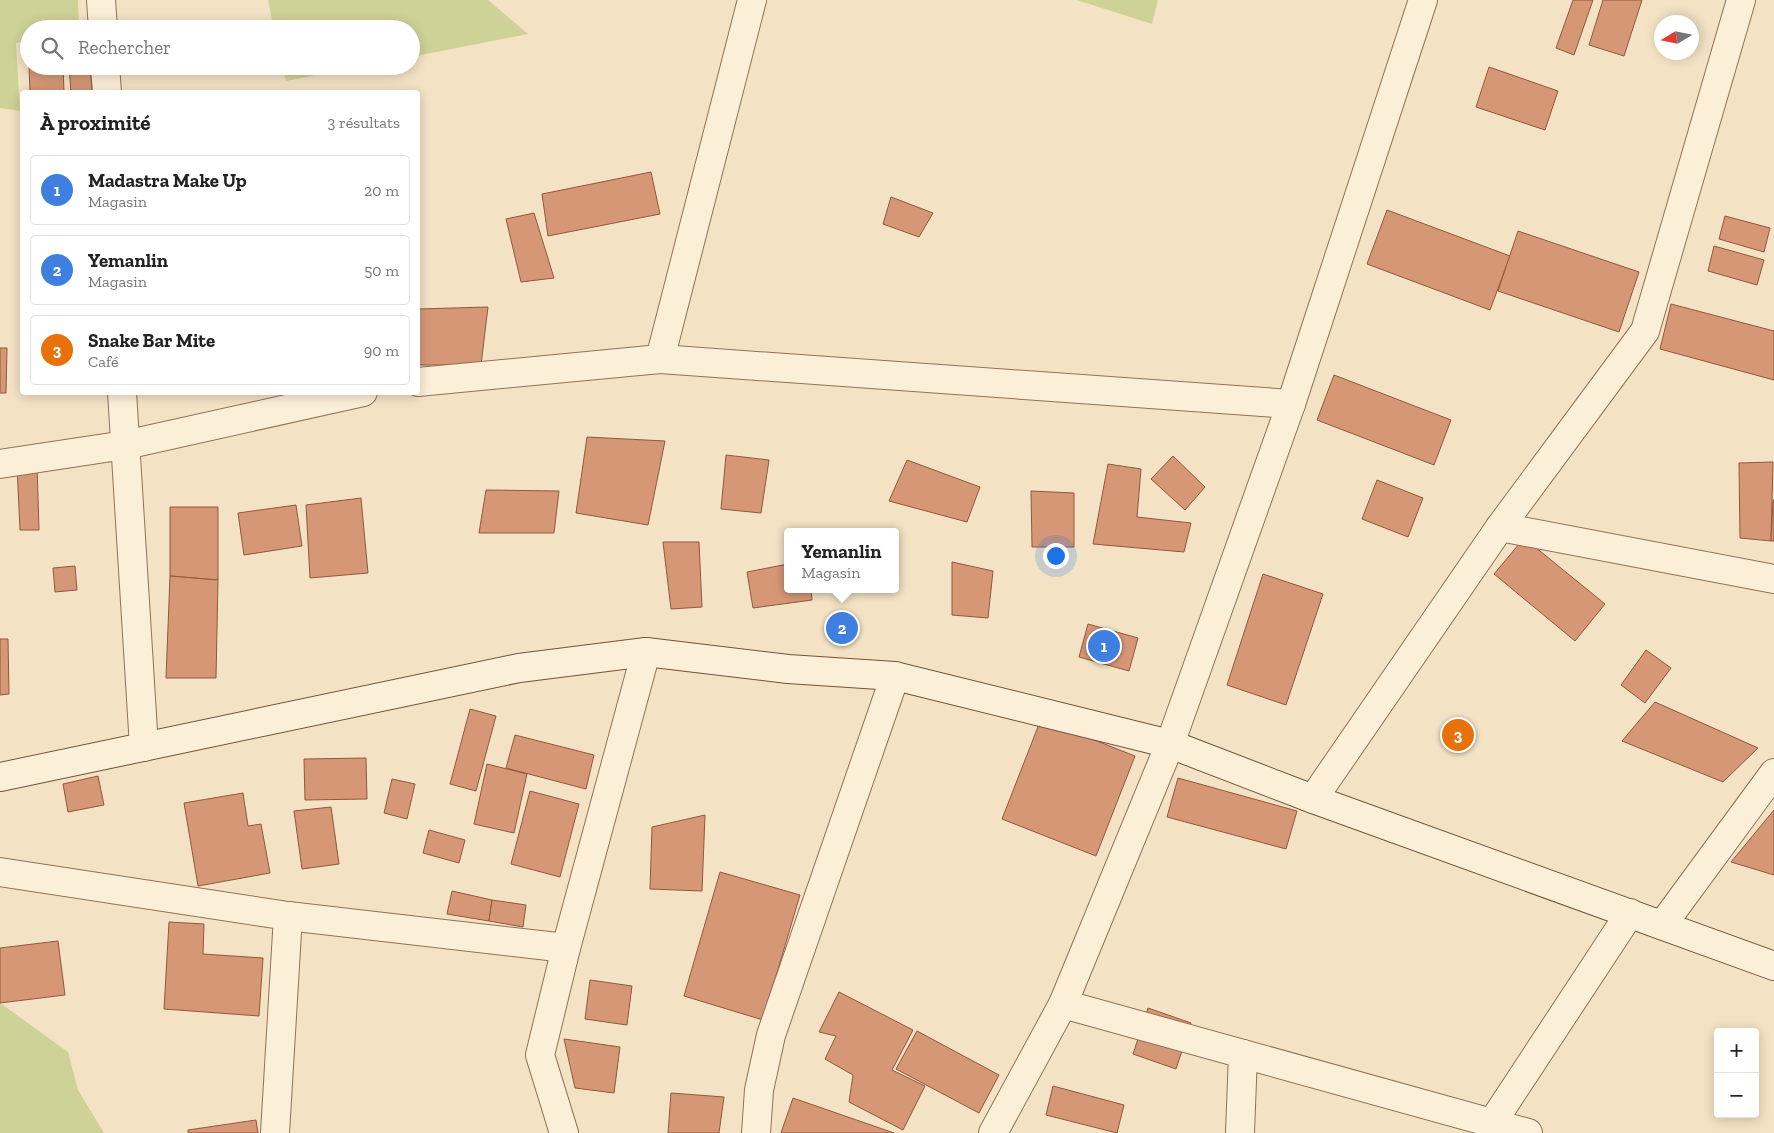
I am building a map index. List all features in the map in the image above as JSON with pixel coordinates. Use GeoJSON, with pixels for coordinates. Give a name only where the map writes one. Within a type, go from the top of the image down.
{"type":"FeatureCollection","features":[{"type":"Feature","properties":{"kind":"street"},"geometry":{"type":"LineString","coordinates":[[102,0],[103,20]]}},
{"type":"Feature","properties":{"kind":"street"},"geometry":{"type":"LineString","coordinates":[[660,359],[752,0]]}},
{"type":"Feature","properties":{"kind":"street"},"geometry":{"type":"LineString","coordinates":[[993,1133],[1063,1004],[1170,744],[1291,404],[1424,0]]}},
{"type":"Feature","properties":{"kind":"street"},"geometry":{"type":"LineString","coordinates":[[1313,799],[1500,527],[1646,331],[1741,0]]}},
{"type":"Feature","properties":{"kind":"street"},"geometry":{"type":"LineString","coordinates":[[105,75],[106,90]]}},
{"type":"Feature","properties":{"kind":"street"},"geometry":{"type":"LineString","coordinates":[[420,382],[660,359],[1291,404]]}},
{"type":"Feature","properties":{"kind":"street"},"geometry":{"type":"LineString","coordinates":[[122,395],[144,747]]}},
{"type":"Feature","properties":{"kind":"street"},"geometry":{"type":"LineString","coordinates":[[0,464],[125,445],[350,395]]}},
{"type":"Feature","properties":{"kind":"street"},"geometry":{"type":"LineString","coordinates":[[1500,527],[1774,579]]}},
{"type":"Feature","properties":{"kind":"street"},"geometry":{"type":"LineString","coordinates":[[564,1133],[540,1055],[566,948],[646,652]]}},
{"type":"Feature","properties":{"kind":"street"},"geometry":{"type":"LineString","coordinates":[[0,777],[519,668],[646,652],[788,669],[895,676],[1170,744],[1313,799],[1663,924],[1774,966]]}},
{"type":"Feature","properties":{"kind":"street"},"geometry":{"type":"LineString","coordinates":[[756,1133],[759,1090],[771,1035],[895,676]]}},
{"type":"Feature","properties":{"kind":"street"},"geometry":{"type":"LineString","coordinates":[[1663,924],[1774,773]]}},
{"type":"Feature","properties":{"kind":"street"},"geometry":{"type":"LineString","coordinates":[[0,872],[288,916],[566,948]]}},
{"type":"Feature","properties":{"kind":"street"},"geometry":{"type":"LineString","coordinates":[[1492,1123],[1630,913]]}},
{"type":"Feature","properties":{"kind":"street"},"geometry":{"type":"LineString","coordinates":[[275,1133],[288,916]]}},
{"type":"Feature","properties":{"kind":"street"},"geometry":{"type":"LineString","coordinates":[[1063,1004],[1528,1133]]}},
{"type":"Feature","properties":{"kind":"street"},"geometry":{"type":"LineString","coordinates":[[1240,1133],[1243,1054]]}},
{"type":"Feature","properties":{"kind":"green space"},"geometry":{"type":"Polygon","coordinates":[[[0,0],[78,0],[79,20],[20,20],[20,42],[16,43],[20,111],[0,108],[0,0]]]}},
{"type":"Feature","properties":{"kind":"green space"},"geometry":{"type":"Polygon","coordinates":[[[268,0],[488,0],[528,34],[420,55],[420,20],[272,20],[268,0]]]}},
{"type":"Feature","properties":{"kind":"green space"},"geometry":{"type":"Polygon","coordinates":[[[1077,0],[1158,0],[1152,24],[1077,0]]]}},
{"type":"Feature","properties":{"kind":"green space"},"geometry":{"type":"Polygon","coordinates":[[[285,75],[317,75],[286,81],[285,75]]]}},
{"type":"Feature","properties":{"kind":"green space"},"geometry":{"type":"Polygon","coordinates":[[[0,1003],[68,1052],[78,1090],[104,1133],[0,1133],[0,1003]]]}},
{"type":"Feature","properties":{"kind":"building"},"geometry":{"type":"Polygon","coordinates":[[[1573,0],[1593,0],[1574,55],[1556,48],[1573,0]]]}},
{"type":"Feature","properties":{"kind":"building"},"geometry":{"type":"Polygon","coordinates":[[[1603,0],[1642,0],[1624,56],[1589,45],[1603,0]]]}},
{"type":"Feature","properties":{"kind":"building"},"geometry":{"type":"Polygon","coordinates":[[[1489,67],[1558,91],[1545,130],[1476,107],[1489,67]]]}},
{"type":"Feature","properties":{"kind":"building"},"geometry":{"type":"Polygon","coordinates":[[[29,75],[63,75],[64,90],[30,90],[29,75]]]}},
{"type":"Feature","properties":{"kind":"building"},"geometry":{"type":"Polygon","coordinates":[[[70,75],[91,75],[92,90],[71,90],[70,75]]]}},
{"type":"Feature","properties":{"kind":"building"},"geometry":{"type":"Polygon","coordinates":[[[651,172],[660,214],[548,236],[542,194],[651,172]]]}},
{"type":"Feature","properties":{"kind":"building"},"geometry":{"type":"Polygon","coordinates":[[[891,197],[933,213],[919,237],[883,224],[891,197]]]}},
{"type":"Feature","properties":{"kind":"building"},"geometry":{"type":"Polygon","coordinates":[[[1387,210],[1510,256],[1490,310],[1367,264],[1387,210]]]}},
{"type":"Feature","properties":{"kind":"building"},"geometry":{"type":"Polygon","coordinates":[[[534,213],[554,278],[521,282],[506,219],[534,213]]]}},
{"type":"Feature","properties":{"kind":"building"},"geometry":{"type":"Polygon","coordinates":[[[1725,216],[1770,228],[1764,252],[1719,239],[1725,216]]]}},
{"type":"Feature","properties":{"kind":"building"},"geometry":{"type":"Polygon","coordinates":[[[1518,231],[1639,272],[1619,332],[1498,291],[1518,231]]]}},
{"type":"Feature","properties":{"kind":"building"},"geometry":{"type":"Polygon","coordinates":[[[1714,246],[1764,260],[1757,285],[1708,271],[1714,246]]]}},
{"type":"Feature","properties":{"kind":"building"},"geometry":{"type":"Polygon","coordinates":[[[1671,304],[1774,331],[1774,380],[1660,349],[1671,304]]]}},
{"type":"Feature","properties":{"kind":"building"},"geometry":{"type":"Polygon","coordinates":[[[488,307],[481,365],[420,365],[420,309],[488,307]]]}},
{"type":"Feature","properties":{"kind":"building"},"geometry":{"type":"Polygon","coordinates":[[[0,348],[7,348],[6,393],[0,393],[0,348]]]}},
{"type":"Feature","properties":{"kind":"building"},"geometry":{"type":"Polygon","coordinates":[[[1334,375],[1451,420],[1434,465],[1317,420],[1334,375]]]}},
{"type":"Feature","properties":{"kind":"building"},"geometry":{"type":"Polygon","coordinates":[[[587,437],[665,441],[648,525],[576,513],[587,437]]]}},
{"type":"Feature","properties":{"kind":"building"},"geometry":{"type":"Polygon","coordinates":[[[726,455],[769,460],[761,513],[721,509],[726,455]]]}},
{"type":"Feature","properties":{"kind":"building"},"geometry":{"type":"Polygon","coordinates":[[[1173,456],[1205,487],[1185,510],[1151,479],[1173,456]]]}},
{"type":"Feature","properties":{"kind":"building"},"geometry":{"type":"Polygon","coordinates":[[[907,460],[980,487],[967,522],[889,501],[907,460]]]}},
{"type":"Feature","properties":{"kind":"building"},"geometry":{"type":"Polygon","coordinates":[[[1773,462],[1771,541],[1740,538],[1739,463],[1773,462]]]}},
{"type":"Feature","properties":{"kind":"building"},"geometry":{"type":"Polygon","coordinates":[[[1108,464],[1141,469],[1137,517],[1191,523],[1184,552],[1093,544],[1108,464]]]}},
{"type":"Feature","properties":{"kind":"building"},"geometry":{"type":"Polygon","coordinates":[[[37,465],[39,530],[20,530],[17,466],[37,465]]]}},
{"type":"Feature","properties":{"kind":"building"},"geometry":{"type":"Polygon","coordinates":[[[1377,480],[1423,498],[1408,537],[1362,519],[1377,480]]]}},
{"type":"Feature","properties":{"kind":"building"},"geometry":{"type":"Polygon","coordinates":[[[486,490],[559,491],[554,533],[479,533],[486,490]]]}},
{"type":"Feature","properties":{"kind":"building"},"geometry":{"type":"Polygon","coordinates":[[[1031,491],[1074,493],[1074,547],[1032,547],[1031,491]]]}},
{"type":"Feature","properties":{"kind":"building"},"geometry":{"type":"Polygon","coordinates":[[[361,498],[368,573],[310,578],[306,505],[361,498]]]}},
{"type":"Feature","properties":{"kind":"building"},"geometry":{"type":"Polygon","coordinates":[[[1773,500],[1774,541],[1771,541],[1773,500]]]}},
{"type":"Feature","properties":{"kind":"building"},"geometry":{"type":"Polygon","coordinates":[[[296,505],[302,546],[244,555],[238,513],[296,505]]]}},
{"type":"Feature","properties":{"kind":"building"},"geometry":{"type":"Polygon","coordinates":[[[170,507],[218,507],[218,580],[170,576],[170,507]]]}},
{"type":"Feature","properties":{"kind":"building"},"geometry":{"type":"Polygon","coordinates":[[[1524,538],[1605,604],[1575,641],[1494,574],[1524,538]]]}},
{"type":"Feature","properties":{"kind":"building"},"geometry":{"type":"Polygon","coordinates":[[[663,542],[699,542],[702,607],[671,609],[663,542]]]}},
{"type":"Feature","properties":{"kind":"building"},"geometry":{"type":"Polygon","coordinates":[[[952,562],[993,571],[988,618],[952,615],[952,562]]]}},
{"type":"Feature","properties":{"kind":"building"},"geometry":{"type":"Polygon","coordinates":[[[784,565],[784,593],[811,593],[812,600],[753,608],[747,572],[784,565]]]}},
{"type":"Feature","properties":{"kind":"building"},"geometry":{"type":"Polygon","coordinates":[[[75,566],[77,590],[55,592],[53,568],[75,566]]]}},
{"type":"Feature","properties":{"kind":"building"},"geometry":{"type":"Polygon","coordinates":[[[1263,574],[1323,594],[1286,705],[1227,685],[1263,574]]]}},
{"type":"Feature","properties":{"kind":"building"},"geometry":{"type":"Polygon","coordinates":[[[170,576],[218,580],[216,678],[166,678],[170,576]]]}},
{"type":"Feature","properties":{"kind":"building"},"geometry":{"type":"Polygon","coordinates":[[[1088,624],[1138,638],[1129,671],[1079,657],[1088,624]]]}},
{"type":"Feature","properties":{"kind":"building"},"geometry":{"type":"Polygon","coordinates":[[[0,639],[8,639],[9,694],[0,695],[0,639]]]}},
{"type":"Feature","properties":{"kind":"building"},"geometry":{"type":"Polygon","coordinates":[[[1646,650],[1671,668],[1645,703],[1621,685],[1646,650]]]}},
{"type":"Feature","properties":{"kind":"building"},"geometry":{"type":"Polygon","coordinates":[[[1655,702],[1758,748],[1723,782],[1622,741],[1655,702]]]}},
{"type":"Feature","properties":{"kind":"building"},"geometry":{"type":"Polygon","coordinates":[[[470,709],[496,716],[476,791],[450,784],[470,709]]]}},
{"type":"Feature","properties":{"kind":"building"},"geometry":{"type":"Polygon","coordinates":[[[1041,719],[1135,756],[1096,856],[1002,819],[1041,719]]]}},
{"type":"Feature","properties":{"kind":"building"},"geometry":{"type":"Polygon","coordinates":[[[515,735],[594,755],[586,789],[506,768],[515,735]]]}},
{"type":"Feature","properties":{"kind":"building"},"geometry":{"type":"Polygon","coordinates":[[[366,758],[367,799],[305,800],[304,759],[366,758]]]}},
{"type":"Feature","properties":{"kind":"building"},"geometry":{"type":"Polygon","coordinates":[[[487,764],[527,774],[514,833],[474,824],[487,764]]]}},
{"type":"Feature","properties":{"kind":"building"},"geometry":{"type":"Polygon","coordinates":[[[98,776],[104,805],[68,812],[63,784],[98,776]]]}},
{"type":"Feature","properties":{"kind":"building"},"geometry":{"type":"Polygon","coordinates":[[[1178,778],[1297,811],[1286,849],[1167,817],[1178,778]]]}},
{"type":"Feature","properties":{"kind":"building"},"geometry":{"type":"Polygon","coordinates":[[[392,779],[415,784],[407,819],[384,813],[392,779]]]}},
{"type":"Feature","properties":{"kind":"building"},"geometry":{"type":"Polygon","coordinates":[[[530,791],[579,804],[560,877],[511,864],[530,791]]]}},
{"type":"Feature","properties":{"kind":"building"},"geometry":{"type":"Polygon","coordinates":[[[243,793],[248,826],[261,824],[270,873],[198,886],[184,803],[243,793]]]}},
{"type":"Feature","properties":{"kind":"building"},"geometry":{"type":"Polygon","coordinates":[[[331,807],[339,864],[302,869],[294,811],[331,807]]]}},
{"type":"Feature","properties":{"kind":"building"},"geometry":{"type":"Polygon","coordinates":[[[1774,810],[1774,875],[1731,862],[1774,810]]]}},
{"type":"Feature","properties":{"kind":"building"},"geometry":{"type":"Polygon","coordinates":[[[705,815],[702,891],[650,889],[652,827],[705,815]]]}},
{"type":"Feature","properties":{"kind":"building"},"geometry":{"type":"Polygon","coordinates":[[[429,830],[465,840],[459,863],[423,853],[429,830]]]}},
{"type":"Feature","properties":{"kind":"building"},"geometry":{"type":"Polygon","coordinates":[[[720,872],[800,895],[763,1020],[684,996],[720,872]]]}},
{"type":"Feature","properties":{"kind":"building"},"geometry":{"type":"Polygon","coordinates":[[[452,891],[492,900],[489,921],[447,914],[452,891]]]}},
{"type":"Feature","properties":{"kind":"building"},"geometry":{"type":"Polygon","coordinates":[[[492,900],[526,905],[523,927],[489,921],[492,900]]]}},
{"type":"Feature","properties":{"kind":"building"},"geometry":{"type":"Polygon","coordinates":[[[169,922],[204,924],[203,954],[263,958],[259,1016],[164,1009],[169,922]]]}},
{"type":"Feature","properties":{"kind":"building"},"geometry":{"type":"Polygon","coordinates":[[[58,941],[65,995],[0,1003],[0,948],[58,941]]]}},
{"type":"Feature","properties":{"kind":"building"},"geometry":{"type":"Polygon","coordinates":[[[590,980],[632,986],[627,1025],[585,1019],[590,980]]]}},
{"type":"Feature","properties":{"kind":"building"},"geometry":{"type":"Polygon","coordinates":[[[839,992],[913,1030],[892,1070],[925,1086],[903,1130],[849,1102],[853,1075],[825,1059],[836,1036],[819,1032],[839,992]]]}},
{"type":"Feature","properties":{"kind":"building"},"geometry":{"type":"Polygon","coordinates":[[[1148,1008],[1191,1023],[1176,1069],[1133,1054],[1148,1008]]]}},
{"type":"Feature","properties":{"kind":"building"},"geometry":{"type":"Polygon","coordinates":[[[917,1031],[999,1075],[979,1113],[896,1069],[917,1031]]]}},
{"type":"Feature","properties":{"kind":"building"},"geometry":{"type":"Polygon","coordinates":[[[564,1039],[620,1047],[614,1093],[575,1088],[564,1039]]]}},
{"type":"Feature","properties":{"kind":"building"},"geometry":{"type":"Polygon","coordinates":[[[1053,1086],[1124,1105],[1117,1133],[1046,1115],[1053,1086]]]}},
{"type":"Feature","properties":{"kind":"building"},"geometry":{"type":"Polygon","coordinates":[[[671,1093],[724,1097],[719,1133],[668,1133],[671,1093]]]}},
{"type":"Feature","properties":{"kind":"building"},"geometry":{"type":"Polygon","coordinates":[[[793,1098],[894,1133],[781,1133],[793,1098]]]}},
{"type":"Feature","properties":{"kind":"building"},"geometry":{"type":"Polygon","coordinates":[[[256,1120],[258,1133],[188,1133],[188,1130],[256,1120]]]}},
{"type":"Feature","properties":{"kind":"place","name":"Yemanlin"},"geometry":{"type":"Point","coordinates":[842,628]}},
{"type":"Feature","properties":{"kind":"place","name":"Madastra Make Up"},"geometry":{"type":"Point","coordinates":[1104,646]}},
{"type":"Feature","properties":{"kind":"place","name":"Snake Bar Mite"},"geometry":{"type":"Point","coordinates":[1458,735]}}]}
